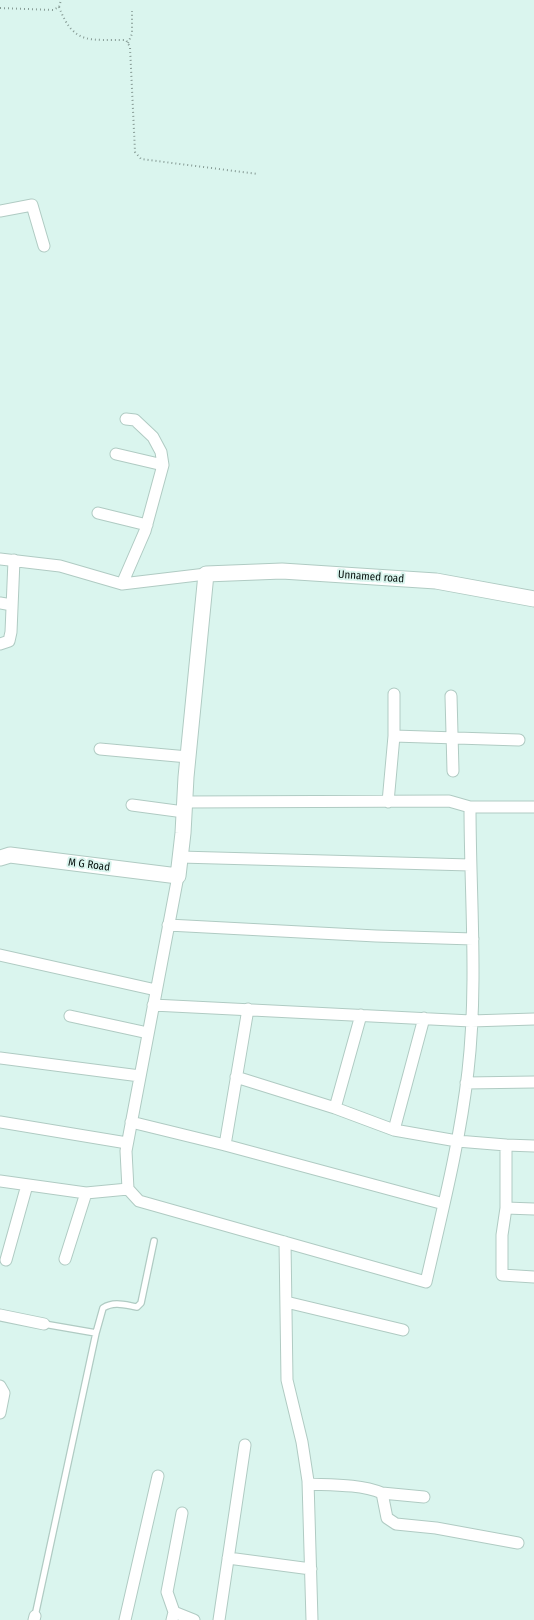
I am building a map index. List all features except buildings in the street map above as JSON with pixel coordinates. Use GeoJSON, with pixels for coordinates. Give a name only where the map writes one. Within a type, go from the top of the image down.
{"type":"FeatureCollection","features":[{"type":"Feature","properties":{"kind":"street"},"geometry":{"type":"LineString","coordinates":[[0,211],[32,206],[44,246]]}},
{"type":"Feature","properties":{"kind":"street"},"geometry":{"type":"LineString","coordinates":[[122,584],[147,525],[163,465],[161,452],[153,437],[135,420],[126,419]]}},
{"type":"Feature","properties":{"kind":"street"},"geometry":{"type":"LineString","coordinates":[[116,454],[163,465]]}},
{"type":"Feature","properties":{"kind":"street"},"geometry":{"type":"LineString","coordinates":[[98,513],[147,525]]}},
{"type":"Feature","properties":{"kind":"street"},"geometry":{"type":"LineString","coordinates":[[0,559],[60,566],[122,584],[206,574],[178,876],[126,1151],[128,1190],[139,1201],[426,1282],[457,1141],[466,1083],[471,1021],[473,939],[470,865],[470,807]]}},
{"type":"Feature","properties":{"kind":"street"},"geometry":{"type":"LineString","coordinates":[[0,644],[10,640],[14,560]]}},
{"type":"Feature","properties":{"kind":"street","name":"Unnamed road"},"geometry":{"type":"LineString","coordinates":[[206,574],[282,571],[436,581],[534,599]]}},
{"type":"Feature","properties":{"kind":"street"},"geometry":{"type":"LineString","coordinates":[[0,603],[12,604]]}},
{"type":"Feature","properties":{"kind":"street"},"geometry":{"type":"LineString","coordinates":[[388,802],[394,736],[394,694]]}},
{"type":"Feature","properties":{"kind":"street"},"geometry":{"type":"LineString","coordinates":[[451,696],[453,771]]}},
{"type":"Feature","properties":{"kind":"street"},"geometry":{"type":"LineString","coordinates":[[394,736],[519,740]]}},
{"type":"Feature","properties":{"kind":"street"},"geometry":{"type":"LineString","coordinates":[[100,749],[188,757]]}},
{"type":"Feature","properties":{"kind":"street"},"geometry":{"type":"LineString","coordinates":[[132,805],[185,807],[449,801],[470,807],[534,807]]}},
{"type":"Feature","properties":{"kind":"street","name":"M G Road"},"geometry":{"type":"LineString","coordinates":[[0,858],[10,855],[178,876]]}},
{"type":"Feature","properties":{"kind":"street"},"geometry":{"type":"LineString","coordinates":[[180,857],[470,865]]}},
{"type":"Feature","properties":{"kind":"street"},"geometry":{"type":"LineString","coordinates":[[168,925],[376,936],[473,939]]}},
{"type":"Feature","properties":{"kind":"street"},"geometry":{"type":"LineString","coordinates":[[0,955],[156,990]]}},
{"type":"Feature","properties":{"kind":"street"},"geometry":{"type":"LineString","coordinates":[[153,1005],[471,1021],[534,1019]]}},
{"type":"Feature","properties":{"kind":"street"},"geometry":{"type":"LineString","coordinates":[[225,1145],[248,1009]]}},
{"type":"Feature","properties":{"kind":"street"},"geometry":{"type":"LineString","coordinates":[[335,1108],[361,1015]]}},
{"type":"Feature","properties":{"kind":"street"},"geometry":{"type":"LineString","coordinates":[[70,1016],[148,1033]]}},
{"type":"Feature","properties":{"kind":"street"},"geometry":{"type":"LineString","coordinates":[[394,1130],[424,1018]]}},
{"type":"Feature","properties":{"kind":"street"},"geometry":{"type":"LineString","coordinates":[[0,1058],[140,1076]]}},
{"type":"Feature","properties":{"kind":"street"},"geometry":{"type":"LineString","coordinates":[[236,1078],[335,1108],[394,1130],[457,1141],[534,1146]]}},
{"type":"Feature","properties":{"kind":"street"},"geometry":{"type":"LineString","coordinates":[[466,1083],[534,1082]]}},
{"type":"Feature","properties":{"kind":"street"},"geometry":{"type":"LineString","coordinates":[[0,1122],[128,1143]]}},
{"type":"Feature","properties":{"kind":"street"},"geometry":{"type":"LineString","coordinates":[[132,1122],[225,1145],[444,1204]]}},
{"type":"Feature","properties":{"kind":"street"},"geometry":{"type":"LineString","coordinates":[[506,1145],[506,1208],[502,1235],[502,1275],[534,1277]]}},
{"type":"Feature","properties":{"kind":"street"},"geometry":{"type":"LineString","coordinates":[[0,1181],[86,1193],[128,1190]]}},
{"type":"Feature","properties":{"kind":"street"},"geometry":{"type":"LineString","coordinates":[[6,1260],[27,1184]]}},
{"type":"Feature","properties":{"kind":"street"},"geometry":{"type":"LineString","coordinates":[[65,1259],[86,1193]]}},
{"type":"Feature","properties":{"kind":"street"},"geometry":{"type":"LineString","coordinates":[[506,1208],[534,1209]]}},
{"type":"Feature","properties":{"kind":"street"},"geometry":{"type":"LineString","coordinates":[[285,1242],[287,1380],[302,1442],[308,1484],[312,1620]]}},
{"type":"Feature","properties":{"kind":"street"},"geometry":{"type":"LineString","coordinates":[[286,1302],[403,1330]]}},
{"type":"Feature","properties":{"kind":"street"},"geometry":{"type":"LineString","coordinates":[[0,1315],[44,1324]]}},
{"type":"Feature","properties":{"kind":"street"},"geometry":{"type":"LineString","coordinates":[[0,1386],[4,1393],[0,1413]]}},
{"type":"Feature","properties":{"kind":"street"},"geometry":{"type":"LineString","coordinates":[[219,1620],[245,1444]]}},
{"type":"Feature","properties":{"kind":"street"},"geometry":{"type":"LineString","coordinates":[[125,1620],[158,1476]]}},
{"type":"Feature","properties":{"kind":"street"},"geometry":{"type":"LineString","coordinates":[[308,1484],[360,1488],[382,1493],[424,1497]]}},
{"type":"Feature","properties":{"kind":"street"},"geometry":{"type":"LineString","coordinates":[[382,1493],[387,1518],[396,1524],[436,1528],[518,1543]]}},
{"type":"Feature","properties":{"kind":"street"},"geometry":{"type":"LineString","coordinates":[[182,1513],[167,1592],[173,1616],[194,1620]]}},
{"type":"Feature","properties":{"kind":"street"},"geometry":{"type":"LineString","coordinates":[[228,1558],[311,1569]]}},
{"type":"Feature","properties":{"kind":"lane"},"geometry":{"type":"LineString","coordinates":[[34,1618],[96,1333],[103,1308],[110,1304],[137,1307],[141,1303],[154,1241]]}},
{"type":"Feature","properties":{"kind":"lane"},"geometry":{"type":"LineString","coordinates":[[44,1324],[96,1333]]}},
{"type":"Feature","properties":{"kind":"path"},"geometry":{"type":"LineString","coordinates":[[0,8],[53,10],[58,7],[61,0]]}},
{"type":"Feature","properties":{"kind":"path"},"geometry":{"type":"LineString","coordinates":[[58,7],[64,21],[76,35],[90,39],[126,40],[128,43],[130,47],[135,152],[137,156],[141,159],[258,174]]}},
{"type":"Feature","properties":{"kind":"path"},"geometry":{"type":"LineString","coordinates":[[128,43],[132,34],[132,11]]}}]}
